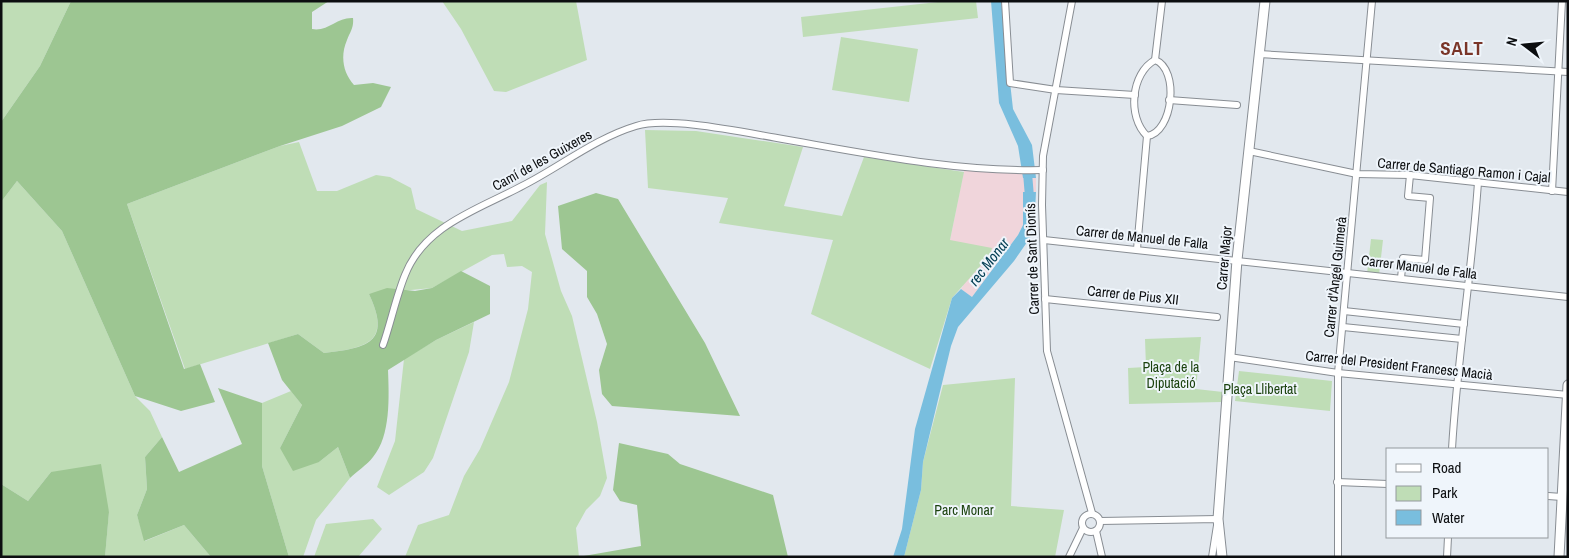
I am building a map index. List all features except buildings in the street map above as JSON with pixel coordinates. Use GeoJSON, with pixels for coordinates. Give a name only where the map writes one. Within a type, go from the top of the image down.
{"type":"FeatureCollection","features":[{"type":"Feature","properties":{"kind":"street"},"geometry":{"type":"LineString","coordinates":[[1005,1],[1010,83],[1056,90],[1135,95]]}},
{"type":"Feature","properties":{"kind":"street","name":"Carrer de Sant Dionís"},"geometry":{"type":"LineString","coordinates":[[1072,1],[1040,170],[1047,351],[1092,513]]}},
{"type":"Feature","properties":{"kind":"street"},"geometry":{"type":"LineString","coordinates":[[1147,136],[1142,131],[1136,118],[1135,95],[1142,71],[1155,60],[1162,1]]}},
{"type":"Feature","properties":{"kind":"street","name":"Carrer Major"},"geometry":{"type":"LineString","coordinates":[[1212,557],[1218,519],[1237,260],[1265,1]]}},
{"type":"Feature","properties":{"kind":"street","name":"Carrer d'Àngel Guimerà"},"geometry":{"type":"LineString","coordinates":[[1338,557],[1338,373],[1349,272],[1372,1]]}},
{"type":"Feature","properties":{"kind":"street"},"geometry":{"type":"LineString","coordinates":[[1552,191],[1562,1]]}},
{"type":"Feature","properties":{"kind":"street"},"geometry":{"type":"LineString","coordinates":[[1259,54],[1568,72]]}},
{"type":"Feature","properties":{"kind":"street"},"geometry":{"type":"LineString","coordinates":[[1147,136],[1153,135],[1162,128],[1170,100],[1168,71],[1163,64],[1155,60]]}},
{"type":"Feature","properties":{"kind":"street"},"geometry":{"type":"LineString","coordinates":[[1170,100],[1236,105]]}},
{"type":"Feature","properties":{"kind":"street","name":"Camí de les Guixeres"},"geometry":{"type":"LineString","coordinates":[[384,345],[405,274],[414,257],[433,236],[454,219],[552,171],[586,149],[636,126],[656,123],[716,128],[922,162],[994,170],[1040,170]]}},
{"type":"Feature","properties":{"kind":"street"},"geometry":{"type":"LineString","coordinates":[[1137,249],[1147,136]]}},
{"type":"Feature","properties":{"kind":"street","name":"Carrer de Santiago Ramon i Cajal"},"geometry":{"type":"LineString","coordinates":[[1249,151],[1357,174],[1410,175],[1568,192]]}},
{"type":"Feature","properties":{"kind":"street"},"geometry":{"type":"LineString","coordinates":[[1401,278],[1403,258],[1424,260],[1430,207],[1430,198],[1408,196],[1410,175]]}},
{"type":"Feature","properties":{"kind":"street"},"geometry":{"type":"LineString","coordinates":[[1452,448],[1456,384],[1469,286],[1478,182]]}},
{"type":"Feature","properties":{"kind":"street","name":"Carrer de Manuel de Falla"},"geometry":{"type":"LineString","coordinates":[[1044,240],[1237,260]]}},
{"type":"Feature","properties":{"kind":"street","name":"Carrer Manuel de Falla"},"geometry":{"type":"LineString","coordinates":[[1237,260],[1568,297]]}},
{"type":"Feature","properties":{"kind":"street","name":"Carrer de Pius XII"},"geometry":{"type":"LineString","coordinates":[[1045,299],[1217,317]]}},
{"type":"Feature","properties":{"kind":"street"},"geometry":{"type":"LineString","coordinates":[[1344,311],[1464,324]]}},
{"type":"Feature","properties":{"kind":"street"},"geometry":{"type":"LineString","coordinates":[[1343,327],[1462,339]]}},
{"type":"Feature","properties":{"kind":"street","name":"Carrer del President Francesc Macià"},"geometry":{"type":"LineString","coordinates":[[1229,357],[1338,373],[1568,395]]}},
{"type":"Feature","properties":{"kind":"street"},"geometry":{"type":"LineString","coordinates":[[1559,557],[1568,385]]}},
{"type":"Feature","properties":{"kind":"street"},"geometry":{"type":"LineString","coordinates":[[1337,482],[1386,484]]}},
{"type":"Feature","properties":{"kind":"street"},"geometry":{"type":"LineString","coordinates":[[1549,496],[1562,497]]}},
{"type":"Feature","properties":{"kind":"street"},"geometry":{"type":"LineString","coordinates":[[1069,557],[1083,528],[1084,516],[1092,513],[1096,514],[1100,521]]}},
{"type":"Feature","properties":{"kind":"street"},"geometry":{"type":"LineString","coordinates":[[1100,521],[1218,519]]}},
{"type":"Feature","properties":{"kind":"street","name":"Carrer Major"},"geometry":{"type":"LineString","coordinates":[[1218,519],[1222,557]]}},
{"type":"Feature","properties":{"kind":"street"},"geometry":{"type":"LineString","coordinates":[[1100,521],[1096,531],[1102,557]]}},
{"type":"Feature","properties":{"kind":"street"},"geometry":{"type":"LineString","coordinates":[[1083,528],[1089,532],[1096,531]]}},
{"type":"Feature","properties":{"kind":"street"},"geometry":{"type":"LineString","coordinates":[[1447,557],[1448,538]]}},
{"type":"Feature","properties":{"kind":"shaded area"},"geometry":{"type":"Polygon","coordinates":[[[965,166],[1035,170],[1036,178],[1036,192],[1023,192],[1023,225],[1018,235],[972,297],[961,289],[963,286],[950,240],[965,166]]]}},
{"type":"Feature","properties":{"kind":"green space"},"geometry":{"type":"Polygon","coordinates":[[[1,1],[71,1],[40,66],[1,122],[1,1]]]}},
{"type":"Feature","properties":{"kind":"green space"},"geometry":{"type":"Polygon","coordinates":[[[71,1],[329,1],[312,12],[312,29],[323,28],[347,18],[353,18],[343,58],[347,75],[354,85],[373,83],[391,87],[381,107],[342,126],[280,146],[127,204],[184,369],[200,364],[215,402],[181,411],[135,396],[62,231],[17,181],[1,202],[1,122],[40,66],[71,1]]]}},
{"type":"Feature","properties":{"kind":"green space"},"geometry":{"type":"Polygon","coordinates":[[[442,1],[576,1],[587,60],[506,92],[494,91],[461,29],[442,1]]]}},
{"type":"Feature","properties":{"kind":"green space"},"geometry":{"type":"Polygon","coordinates":[[[947,1],[976,1],[978,18],[803,37],[801,17],[947,1]]]}},
{"type":"Feature","properties":{"kind":"green space"},"geometry":{"type":"Polygon","coordinates":[[[841,37],[918,49],[909,102],[832,90],[841,37]]]}},
{"type":"Feature","properties":{"kind":"green space"},"geometry":{"type":"Polygon","coordinates":[[[645,130],[696,131],[803,147],[784,206],[842,216],[864,157],[964,172],[950,240],[992,248],[990,255],[952,298],[930,369],[811,314],[833,240],[719,223],[728,198],[648,188],[645,130]]]}},
{"type":"Feature","properties":{"kind":"green space"},"geometry":{"type":"Polygon","coordinates":[[[299,142],[317,191],[337,191],[376,175],[390,177],[411,188],[416,209],[462,231],[512,221],[540,185],[547,182],[545,234],[561,291],[572,316],[597,422],[607,478],[600,496],[586,510],[576,528],[579,557],[405,557],[418,525],[449,515],[464,476],[480,449],[509,382],[528,309],[532,272],[522,266],[507,267],[504,254],[492,255],[432,288],[369,294],[378,323],[376,333],[371,340],[352,349],[324,353],[298,334],[185,369],[127,204],[280,146],[299,142]]]}},
{"type":"Feature","properties":{"kind":"green space"},"geometry":{"type":"Polygon","coordinates":[[[17,181],[62,231],[135,396],[150,411],[162,437],[145,457],[147,489],[137,515],[145,541],[184,525],[211,557],[105,557],[109,511],[51,472],[28,501],[1,484],[1,202],[17,181]]]}},
{"type":"Feature","properties":{"kind":"green space"},"geometry":{"type":"Polygon","coordinates":[[[596,193],[618,199],[705,343],[740,416],[612,406],[602,394],[599,370],[607,344],[597,314],[587,297],[587,271],[562,249],[558,206],[596,193]]]}},
{"type":"Feature","properties":{"kind":"green space"},"geometry":{"type":"Polygon","coordinates":[[[1371,239],[1383,240],[1379,275],[1367,274],[1371,239]]]}},
{"type":"Feature","properties":{"kind":"green space"},"geometry":{"type":"Polygon","coordinates":[[[461,271],[490,286],[490,314],[436,340],[388,370],[388,415],[386,427],[379,448],[371,460],[350,478],[338,447],[319,462],[293,471],[280,448],[302,405],[282,380],[268,343],[298,334],[324,353],[352,349],[363,345],[371,340],[376,333],[378,323],[369,294],[387,288],[415,291],[432,288],[461,271]]]}},
{"type":"Feature","properties":{"kind":"green space"},"geometry":{"type":"Polygon","coordinates":[[[474,322],[469,352],[433,458],[424,472],[389,495],[377,487],[395,441],[404,359],[436,340],[474,322]]]}},
{"type":"Feature","properties":{"kind":"green space","name":"Plaça de la Diputació"},"geometry":{"type":"Polygon","coordinates":[[[1201,337],[1196,389],[1223,392],[1222,402],[1129,404],[1128,368],[1146,367],[1145,339],[1201,337]]]}},
{"type":"Feature","properties":{"kind":"green space","name":"Plaça Llibertat"},"geometry":{"type":"Polygon","coordinates":[[[1239,371],[1332,381],[1330,411],[1235,401],[1239,371]]]}},
{"type":"Feature","properties":{"kind":"green space","name":"Parc Monar"},"geometry":{"type":"Polygon","coordinates":[[[1015,378],[1011,506],[1064,510],[1055,557],[904,557],[921,490],[923,462],[943,385],[1015,378]]]}},
{"type":"Feature","properties":{"kind":"green space"},"geometry":{"type":"Polygon","coordinates":[[[218,388],[262,403],[262,466],[289,557],[211,557],[184,525],[144,541],[137,515],[147,489],[145,457],[162,437],[179,472],[242,444],[218,388]]]}},
{"type":"Feature","properties":{"kind":"green space"},"geometry":{"type":"Polygon","coordinates":[[[291,391],[302,405],[280,448],[319,462],[338,447],[350,478],[316,520],[303,557],[289,557],[262,466],[262,403],[291,391]]]}},
{"type":"Feature","properties":{"kind":"green space"},"geometry":{"type":"Polygon","coordinates":[[[619,443],[668,454],[680,464],[773,495],[788,557],[578,557],[641,546],[637,505],[620,501],[613,490],[619,443]]]}},
{"type":"Feature","properties":{"kind":"green space"},"geometry":{"type":"Polygon","coordinates":[[[101,464],[109,512],[105,557],[1,557],[1,484],[28,501],[51,472],[101,464]]]}},
{"type":"Feature","properties":{"kind":"green space"},"geometry":{"type":"Polygon","coordinates":[[[373,519],[382,529],[358,557],[314,557],[326,524],[373,519]]]}},
{"type":"Feature","properties":{"kind":"water"},"geometry":{"type":"Polygon","coordinates":[[[991,1],[1001,1],[1013,109],[1032,145],[1036,178],[1023,178],[1018,146],[999,103],[991,1]]]}},
{"type":"Feature","properties":{"kind":"water"},"geometry":{"type":"Polygon","coordinates":[[[1023,192],[1036,192],[1034,230],[1014,261],[958,327],[951,346],[923,462],[921,490],[904,557],[893,557],[902,529],[915,429],[952,298],[961,289],[972,297],[1018,235],[1023,225],[1023,192]]]}},
{"type":"Feature","properties":{"kind":"waterway","name":"rec Monar"},"geometry":{"type":"LineString","coordinates":[[1027,167],[1030,203]]}},
{"type":"Feature","properties":{"kind":"district","name":"SALT"},"geometry":{"type":"Point","coordinates":[1462,48]}}]}
